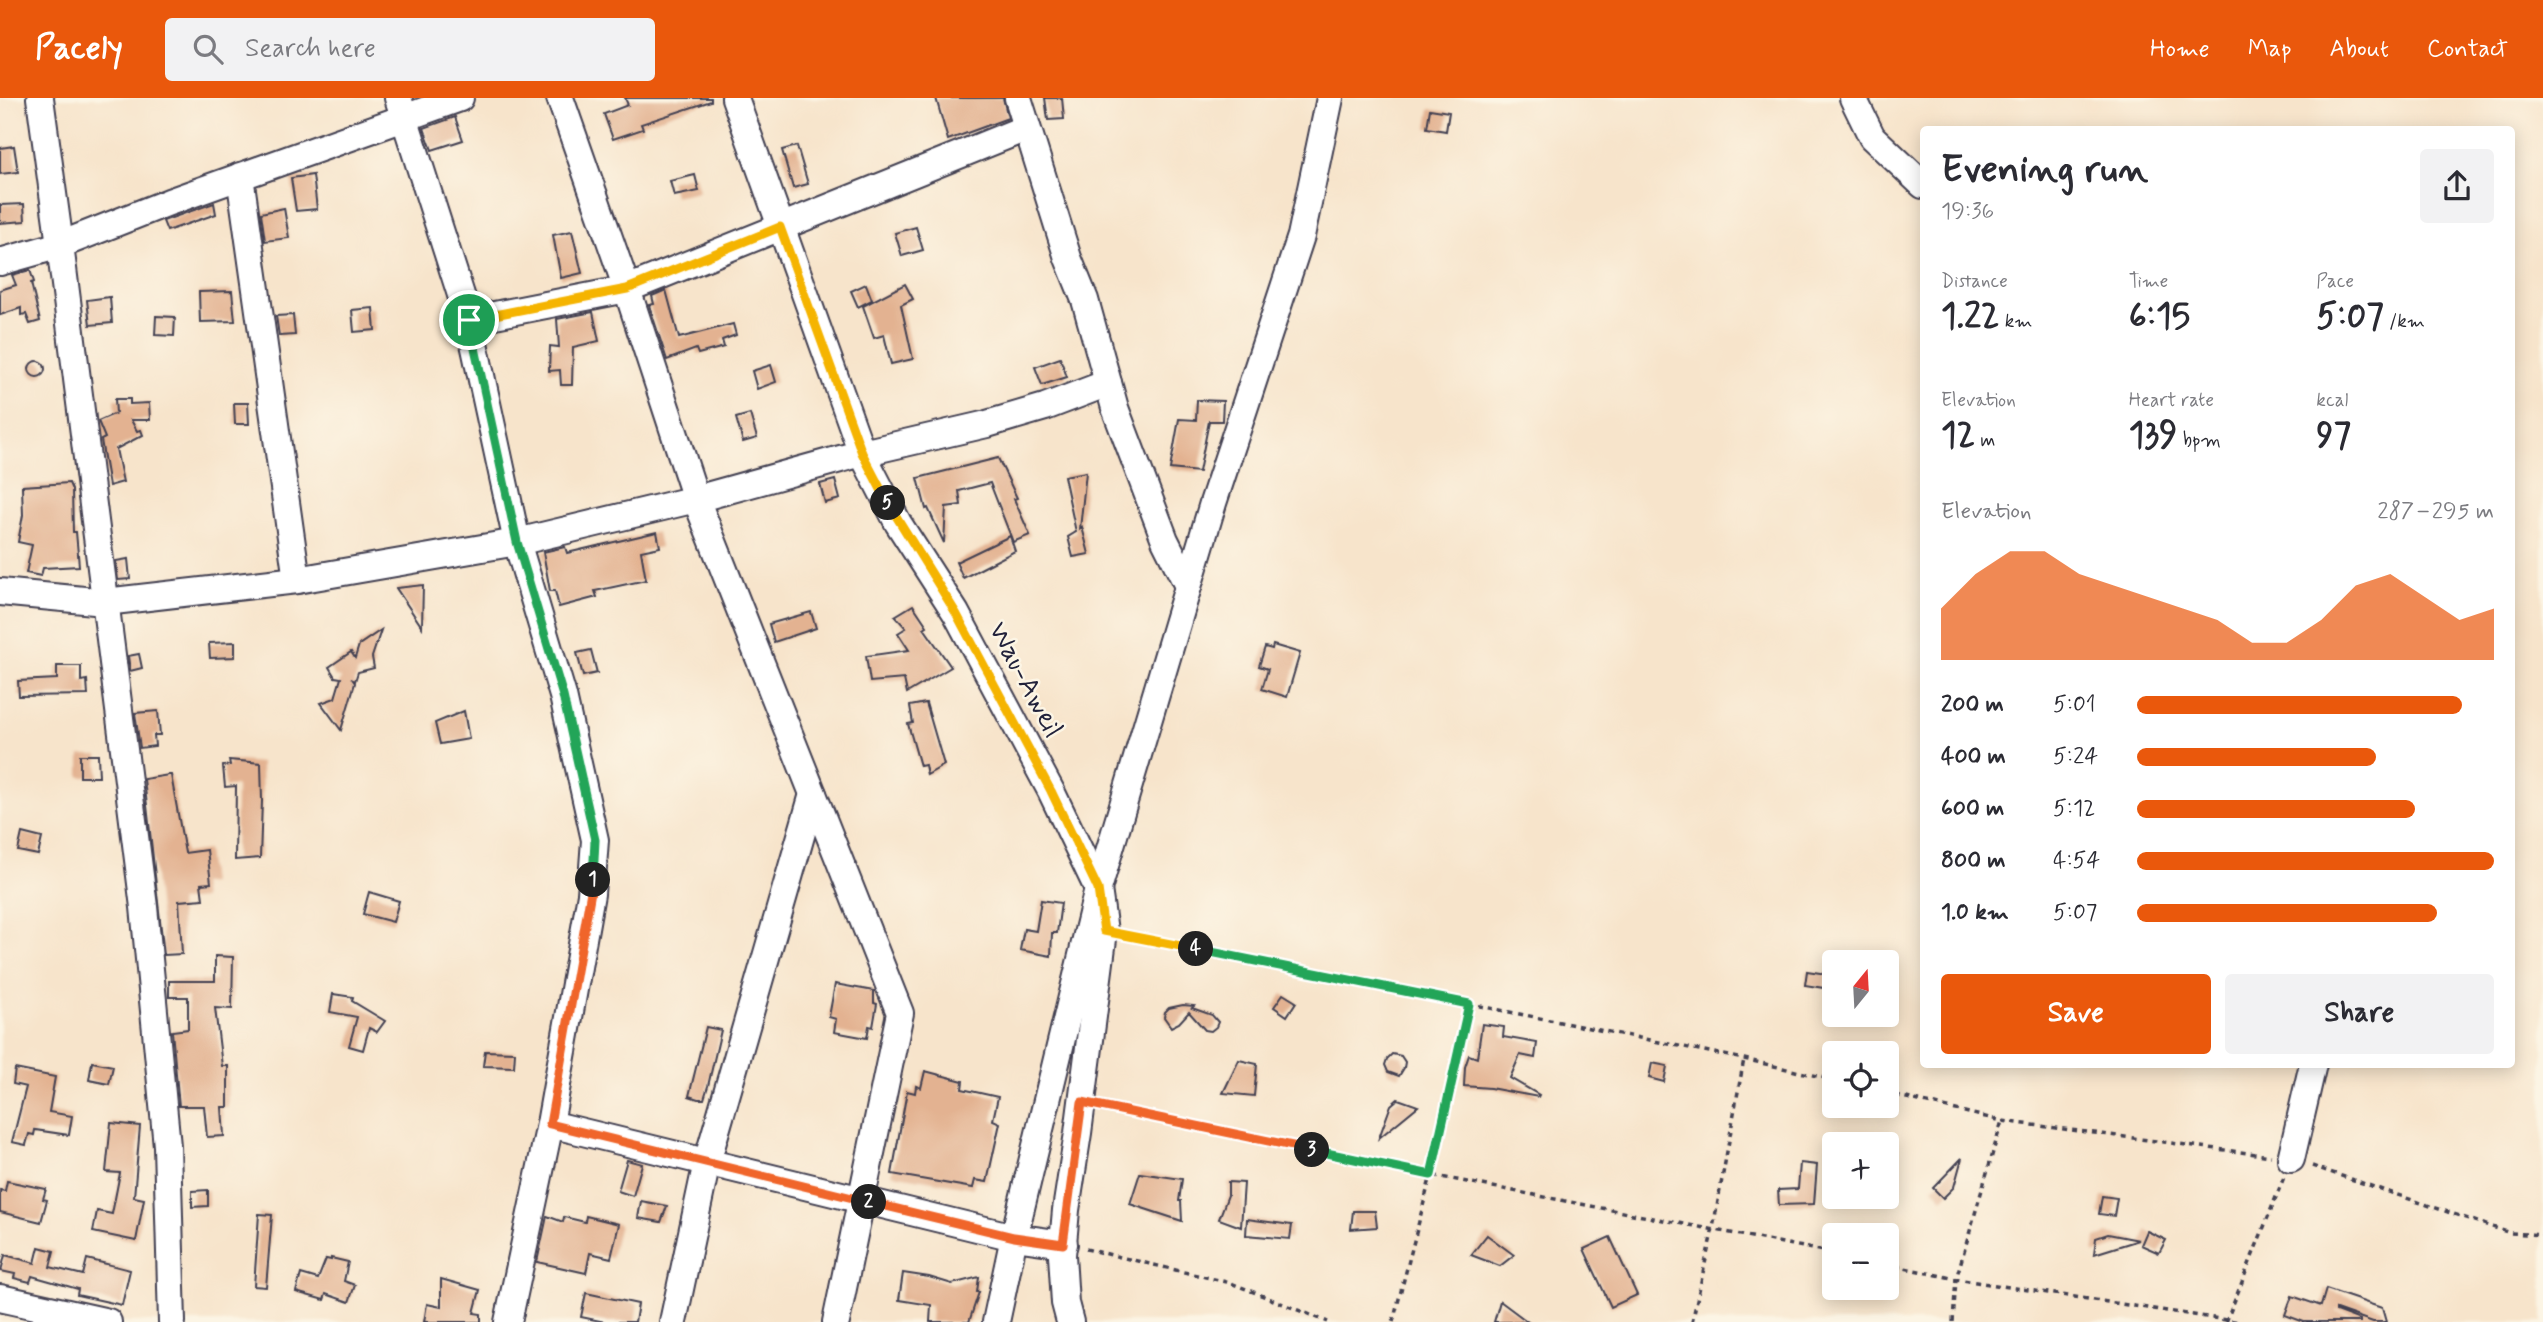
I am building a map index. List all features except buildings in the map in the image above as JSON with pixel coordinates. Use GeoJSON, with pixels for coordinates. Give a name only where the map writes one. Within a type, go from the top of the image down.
{"type":"FeatureCollection","features":[{"type":"Feature","properties":{"kind":"street"},"geometry":{"type":"LineString","coordinates":[[40,98],[144,907],[165,1132],[172,1322]]}},
{"type":"Feature","properties":{"kind":"street"},"geometry":{"type":"LineString","coordinates":[[0,262],[61,245],[240,176],[401,108],[460,98]]}},
{"type":"Feature","properties":{"kind":"street"},"geometry":{"type":"LineString","coordinates":[[560,98],[627,289],[696,499],[900,1013],[836,1322]]}},
{"type":"Feature","properties":{"kind":"street","name":"Wau-Aweil"},"geometry":{"type":"LineString","coordinates":[[735,98],[862,453],[898,523],[956,613],[1051,791],[1098,889],[1104,931],[1063,1244],[1065,1303],[1070,1322]]}},
{"type":"Feature","properties":{"kind":"street"},"geometry":{"type":"LineString","coordinates":[[1018,98],[1085,300],[1108,383],[1165,540],[1188,586]]}},
{"type":"Feature","properties":{"kind":"street"},"geometry":{"type":"LineString","coordinates":[[996,1322],[1098,889],[1213,503],[1301,236],[1330,98]]}},
{"type":"Feature","properties":{"kind":"street"},"geometry":{"type":"LineString","coordinates":[[1853,98],[1872,137],[1920,182]]}},
{"type":"Feature","properties":{"kind":"street"},"geometry":{"type":"LineString","coordinates":[[401,108],[469,320],[517,542],[563,696],[595,840],[591,894],[550,1124],[508,1322]]}},
{"type":"Feature","properties":{"kind":"street"},"geometry":{"type":"LineString","coordinates":[[469,320],[627,289],[1026,128]]}},
{"type":"Feature","properties":{"kind":"street"},"geometry":{"type":"LineString","coordinates":[[240,176],[298,580]]}},
{"type":"Feature","properties":{"kind":"street"},"geometry":{"type":"LineString","coordinates":[[0,592],[105,602],[298,580],[517,542],[696,499],[862,453],[1023,415],[1108,383]]}},
{"type":"Feature","properties":{"kind":"street"},"geometry":{"type":"LineString","coordinates":[[673,1322],[707,1162],[813,794]]}},
{"type":"Feature","properties":{"kind":"street"},"geometry":{"type":"LineString","coordinates":[[2291,1159],[2312,1068]]}},
{"type":"Feature","properties":{"kind":"street"},"geometry":{"type":"LineString","coordinates":[[550,1124],[1014,1237],[1063,1244]]}},
{"type":"Feature","properties":{"kind":"street"},"geometry":{"type":"LineString","coordinates":[[8,1307],[108,1322]]}},
{"type":"Feature","properties":{"kind":"path"},"geometry":{"type":"LineString","coordinates":[[1104,931],[1744,1059],[1822,1077]]}},
{"type":"Feature","properties":{"kind":"path"},"geometry":{"type":"LineString","coordinates":[[1393,1322],[1431,1175],[1469,1004]]}},
{"type":"Feature","properties":{"kind":"path"},"geometry":{"type":"LineString","coordinates":[[1692,1322],[1713,1228],[1744,1059]]}},
{"type":"Feature","properties":{"kind":"path"},"geometry":{"type":"LineString","coordinates":[[1899,1096],[2002,1121],[2291,1159],[2510,1233],[2543,1235]]}},
{"type":"Feature","properties":{"kind":"path"},"geometry":{"type":"LineString","coordinates":[[1082,1102],[1431,1175],[1822,1251]]}},
{"type":"Feature","properties":{"kind":"path"},"geometry":{"type":"LineString","coordinates":[[1953,1322],[1956,1279],[2002,1121]]}},
{"type":"Feature","properties":{"kind":"path"},"geometry":{"type":"LineString","coordinates":[[2226,1320],[2291,1159]]}},
{"type":"Feature","properties":{"kind":"path"},"geometry":{"type":"LineString","coordinates":[[1063,1244],[1231,1283],[1328,1322]]}},
{"type":"Feature","properties":{"kind":"path"},"geometry":{"type":"LineString","coordinates":[[1899,1267],[1956,1279],[2240,1322]]}},
{"type":"Feature","properties":{"kind":"route"},"geometry":{"type":"LineString","coordinates":[[780,227],[862,453],[898,523],[956,613],[1051,791],[1098,889],[1104,931],[1469,1004],[1431,1175],[1082,1102],[1063,1244],[1014,1237],[550,1124],[591,894],[595,840],[563,696],[517,542],[469,320],[627,289],[780,227]]}}]}
